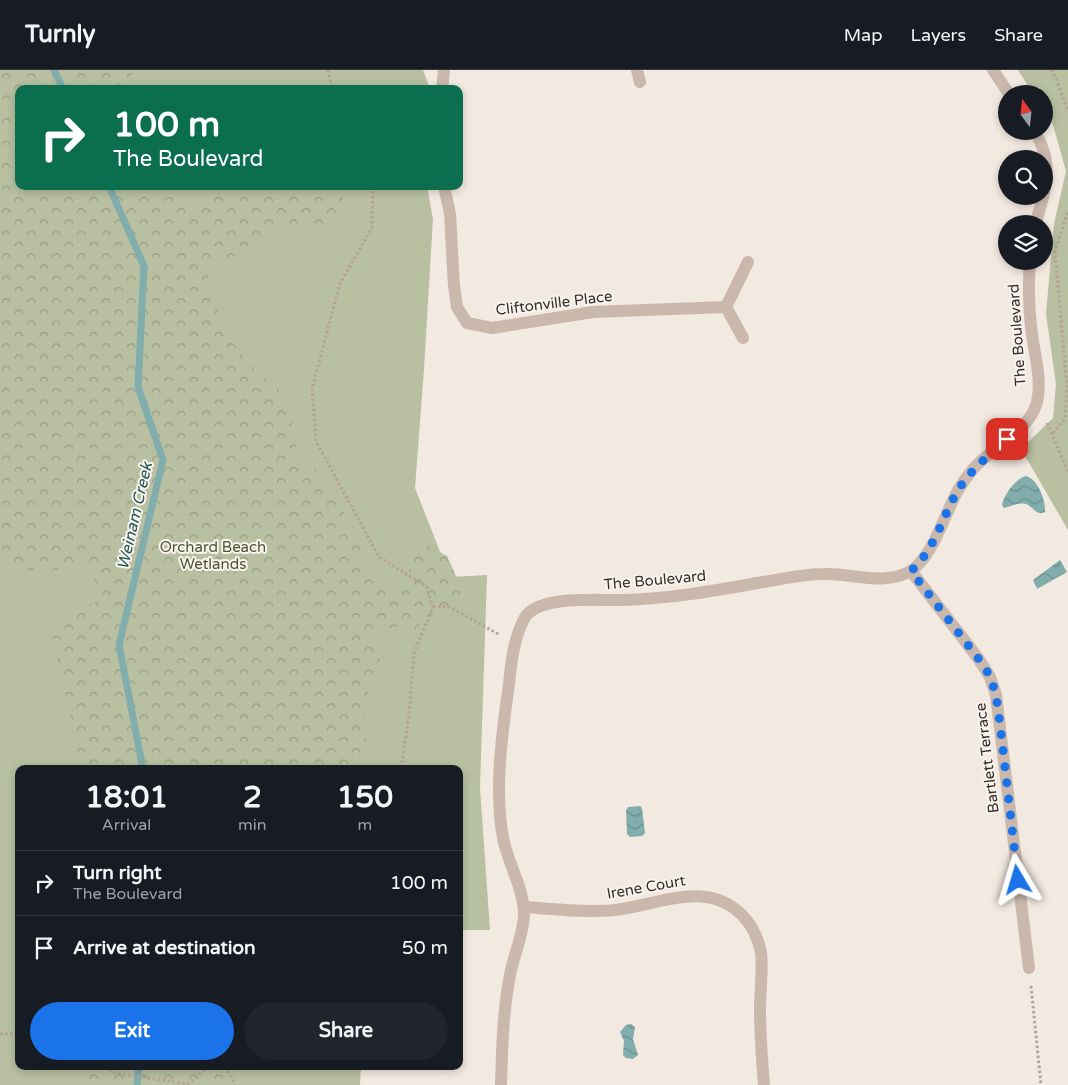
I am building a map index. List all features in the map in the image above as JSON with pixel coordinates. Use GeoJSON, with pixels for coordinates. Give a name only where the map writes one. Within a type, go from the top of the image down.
{"type":"FeatureCollection","features":[{"type":"Feature","properties":{"kind":"street"},"geometry":{"type":"LineString","coordinates":[[442,85],[444,70]]}},
{"type":"Feature","properties":{"kind":"street"},"geometry":{"type":"LineString","coordinates":[[993,70],[1003,85]]}},
{"type":"Feature","properties":{"kind":"street"},"geometry":{"type":"LineString","coordinates":[[1038,140],[1044,151],[1048,172],[1045,194],[1039,215]]}},
{"type":"Feature","properties":{"kind":"street","name":"Cliftonville Place"},"geometry":{"type":"LineString","coordinates":[[445,190],[450,214],[457,307],[467,323],[492,328],[593,312],[726,307]]}},
{"type":"Feature","properties":{"kind":"street"},"geometry":{"type":"LineString","coordinates":[[743,338],[726,307],[748,262]]}},
{"type":"Feature","properties":{"kind":"street","name":"The Boulevard"},"geometry":{"type":"LineString","coordinates":[[501,1085],[502,1030],[510,975],[522,932],[524,907],[504,842],[500,804],[502,736],[510,670],[521,626],[527,613],[538,606],[553,602],[649,599],[701,593],[792,577],[825,574],[872,579],[899,576],[911,571],[926,556],[957,492],[969,475],[980,462],[1021,427],[1031,415],[1037,402],[1037,361],[1029,303],[1030,270]]}},
{"type":"Feature","properties":{"kind":"street","name":"Bartlett Terrace"},"geometry":{"type":"LineString","coordinates":[[911,571],[978,658],[990,676],[996,695],[1029,968]]}},
{"type":"Feature","properties":{"kind":"street","name":"Irene Court"},"geometry":{"type":"LineString","coordinates":[[524,907],[594,911],[631,908],[695,895],[717,898],[733,907],[752,928],[757,938],[760,952],[762,968],[760,1019],[764,1085]]}},
{"type":"Feature","properties":{"kind":"path"},"geometry":{"type":"LineString","coordinates":[[328,70],[331,85]]}},
{"type":"Feature","properties":{"kind":"path"},"geometry":{"type":"LineString","coordinates":[[1051,70],[1056,78],[1068,112]]}},
{"type":"Feature","properties":{"kind":"path"},"geometry":{"type":"LineString","coordinates":[[373,190],[372,228],[340,283],[312,390],[316,441],[379,557],[427,587],[433,607],[414,653],[409,716],[400,765]]}},
{"type":"Feature","properties":{"kind":"path"},"geometry":{"type":"LineString","coordinates":[[1068,211],[1055,252],[1067,388],[1065,419],[1053,433],[1068,472]]}},
{"type":"Feature","properties":{"kind":"path"},"geometry":{"type":"LineString","coordinates":[[433,607],[448,606],[516,643]]}},
{"type":"Feature","properties":{"kind":"path"},"geometry":{"type":"LineString","coordinates":[[1029,968],[1041,1085]]}},
{"type":"Feature","properties":{"kind":"path"},"geometry":{"type":"LineString","coordinates":[[0,1034],[15,1033]]}},
{"type":"Feature","properties":{"kind":"path"},"geometry":{"type":"LineString","coordinates":[[111,1070],[114,1073],[188,1084],[204,1070]]}},
{"type":"Feature","properties":{"kind":"path"},"geometry":{"type":"LineString","coordinates":[[228,1070],[235,1085]]}},
{"type":"Feature","properties":{"kind":"green space","name":"Orchard Beach Wetlands"},"geometry":{"type":"Polygon","coordinates":[[[0,70],[423,70],[428,85],[15,85],[15,190],[428,190],[433,219],[415,488],[450,577],[487,575],[480,788],[490,930],[463,930],[463,765],[15,765],[15,1070],[361,1070],[360,1085],[0,1085],[0,70]]]}},
{"type":"Feature","properties":{"kind":"green space","name":"Orchard Beach Wetlands"},"geometry":{"type":"Polygon","coordinates":[[[0,70],[132,70],[133,85],[15,85],[15,190],[170,190],[175,203],[194,206],[228,190],[341,190],[345,219],[325,224],[283,226],[256,247],[206,269],[224,328],[244,358],[287,397],[298,457],[320,473],[355,531],[365,565],[386,589],[407,589],[410,558],[424,543],[447,556],[462,589],[456,605],[424,618],[414,633],[394,626],[375,638],[381,664],[365,701],[366,754],[361,765],[75,765],[77,747],[49,622],[104,599],[86,564],[46,572],[16,569],[0,554],[0,70]]]}},
{"type":"Feature","properties":{"kind":"green space"},"geometry":{"type":"Polygon","coordinates":[[[1018,70],[1068,70],[1068,530],[1021,449],[1053,418],[1056,384],[1046,314],[1050,270],[1053,270],[1054,224],[1066,171],[1053,125],[1053,85],[1027,85],[1018,70]]]}},
{"type":"Feature","properties":{"kind":"green space"},"geometry":{"type":"Polygon","coordinates":[[[82,1070],[223,1070],[228,1085],[80,1085],[82,1070]]]}},
{"type":"Feature","properties":{"kind":"water"},"geometry":{"type":"Polygon","coordinates":[[[1026,476],[1038,486],[1044,502],[1045,512],[1038,513],[1025,504],[1016,504],[1004,508],[1002,505],[1011,488],[1018,480],[1026,476]]]}},
{"type":"Feature","properties":{"kind":"water"},"geometry":{"type":"Polygon","coordinates":[[[1060,560],[1067,572],[1037,589],[1033,580],[1060,560]]]}},
{"type":"Feature","properties":{"kind":"water"},"geometry":{"type":"Polygon","coordinates":[[[640,806],[642,808],[645,833],[642,836],[630,837],[627,834],[626,810],[628,807],[640,806]]]}},
{"type":"Feature","properties":{"kind":"water"},"geometry":{"type":"Polygon","coordinates":[[[631,1024],[635,1027],[633,1039],[638,1055],[633,1059],[626,1058],[623,1055],[624,1041],[620,1032],[626,1025],[631,1024]]]}},
{"type":"Feature","properties":{"kind":"waterway","name":"Weinam Creek"},"geometry":{"type":"LineString","coordinates":[[54,70],[61,85]]}},
{"type":"Feature","properties":{"kind":"waterway","name":"Weinam Creek"},"geometry":{"type":"LineString","coordinates":[[111,190],[144,266],[138,387],[163,460],[119,645],[142,765]]}},
{"type":"Feature","properties":{"kind":"waterway","name":"Weinam Creek"},"geometry":{"type":"LineString","coordinates":[[137,1085],[139,1070]]}},
{"type":"Feature","properties":{"kind":"route"},"geometry":{"type":"LineString","coordinates":[[1007,439],[980,462],[966,479],[957,492],[926,556],[911,571],[990,676],[996,695],[1000,724],[1018,880]]}}]}
